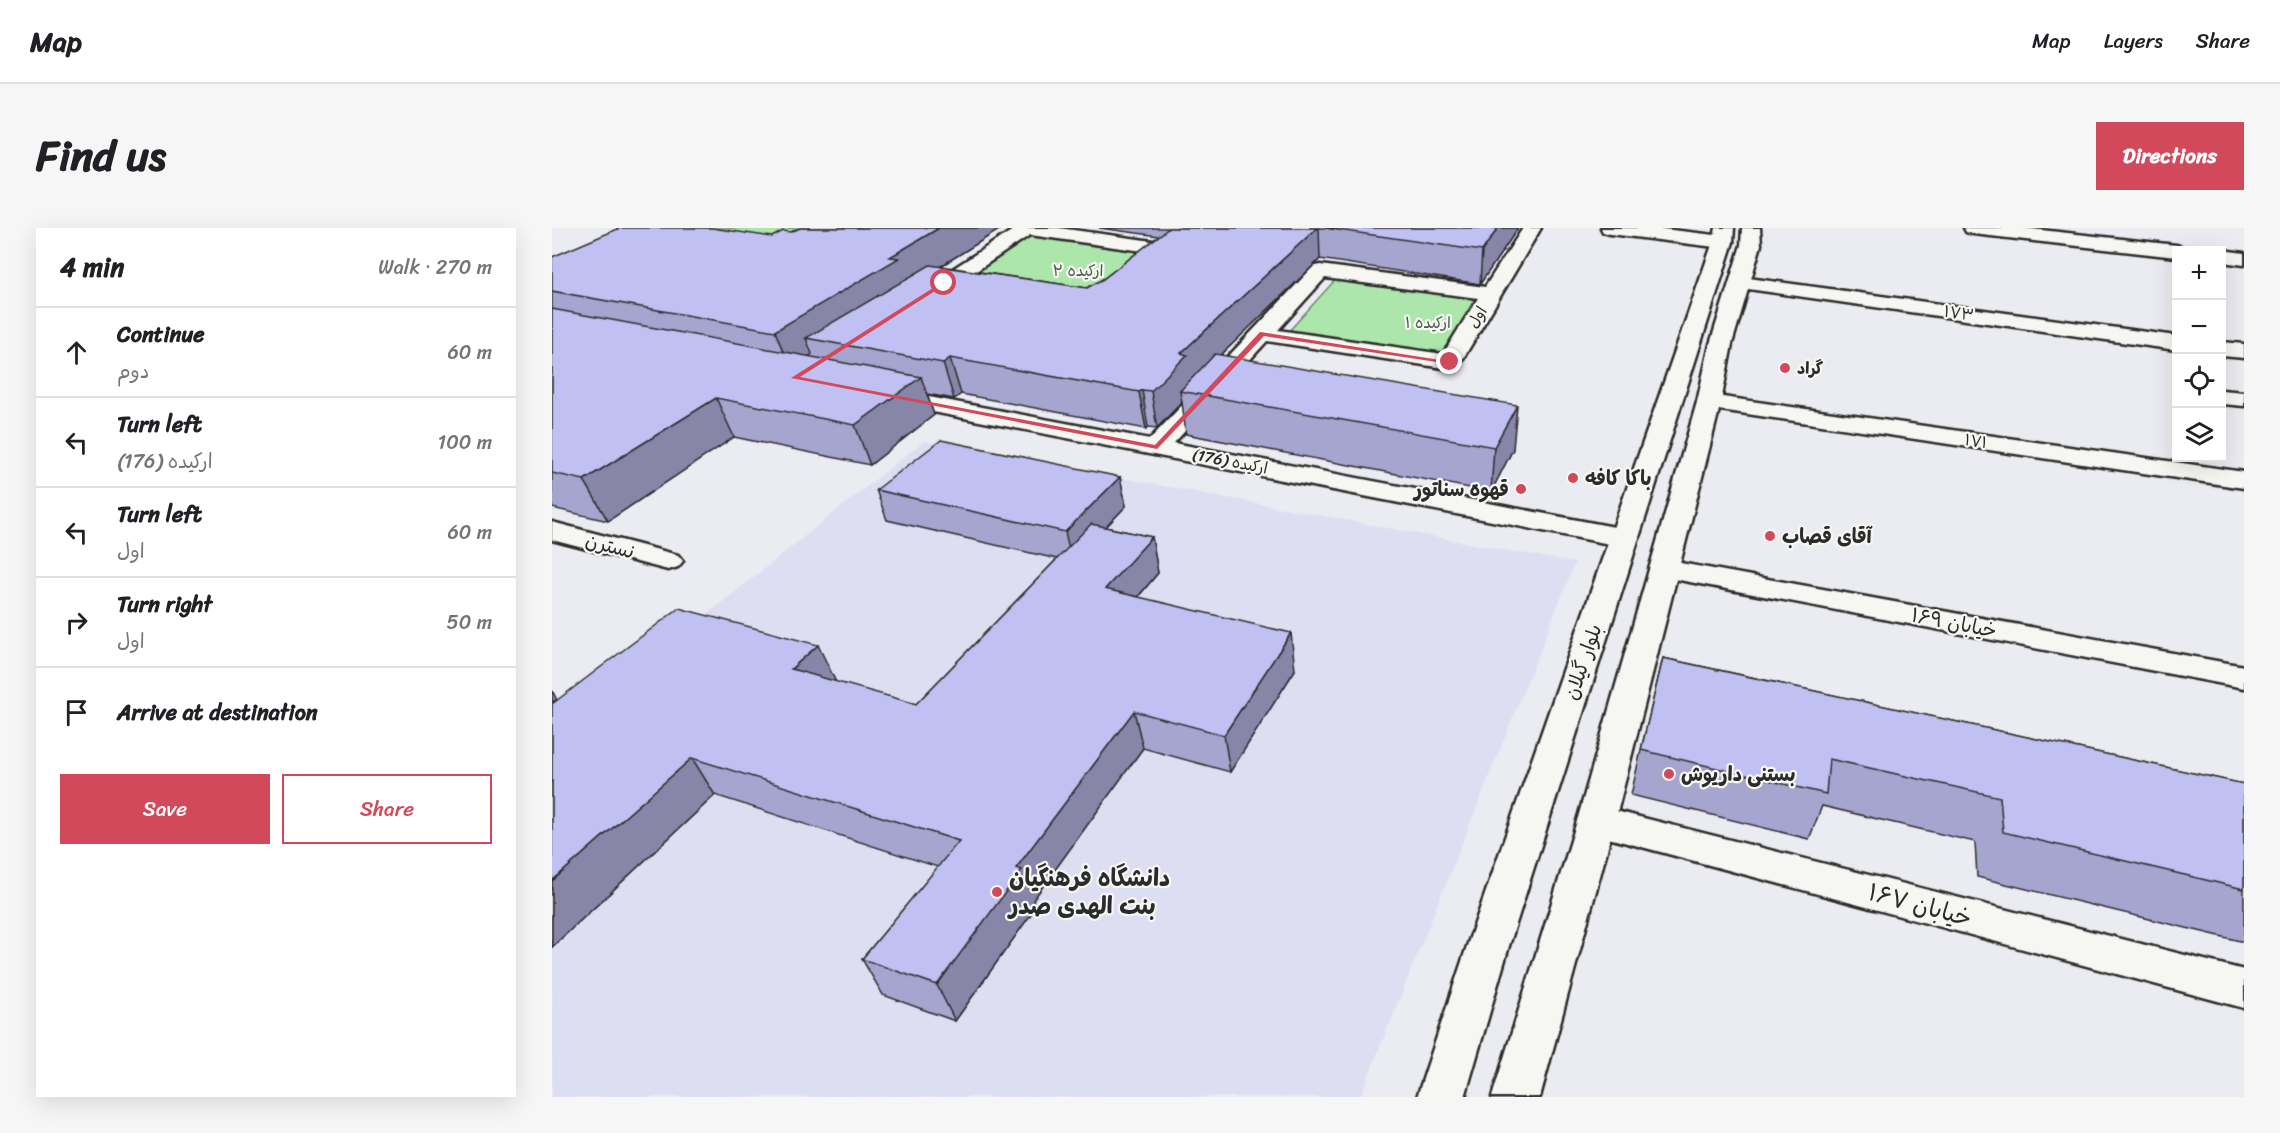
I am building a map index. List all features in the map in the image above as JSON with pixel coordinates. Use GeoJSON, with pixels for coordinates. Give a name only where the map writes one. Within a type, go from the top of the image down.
{"type":"FeatureCollection","features":[{"type":"Feature","properties":{"kind":"street","name":"اول"},"geometry":{"type":"LineString","coordinates":[[1262,334],[1450,362],[1532,228]]}},
{"type":"Feature","properties":{"kind":"street"},"geometry":{"type":"LineString","coordinates":[[1516,1097],[1596,820],[1709,402],[1721,344],[1751,245],[1733,233],[1610,228]]}},
{"type":"Feature","properties":{"kind":"street"},"geometry":{"type":"LineString","coordinates":[[1973,228],[2172,251]]}},
{"type":"Feature","properties":{"kind":"street"},"geometry":{"type":"LineString","coordinates":[[924,295],[1028,229],[1174,250]]}},
{"type":"Feature","properties":{"kind":"street","name":"بلوار گیلان"},"geometry":{"type":"LineString","coordinates":[[1441,1097],[1488,946],[1625,538],[1733,233]]}},
{"type":"Feature","properties":{"kind":"street"},"geometry":{"type":"LineString","coordinates":[[944,283],[1101,307],[1192,235]]}},
{"type":"Feature","properties":{"kind":"street"},"geometry":{"type":"LineString","coordinates":[[2226,257],[2244,259]]}},
{"type":"Feature","properties":{"kind":"street","name":"اول"},"geometry":{"type":"LineString","coordinates":[[1157,447],[1320,272],[1491,294]]}},
{"type":"Feature","properties":{"kind":"street","name":"۱۷۳"},"geometry":{"type":"LineString","coordinates":[[1741,283],[2172,342]]}},
{"type":"Feature","properties":{"kind":"street"},"geometry":{"type":"LineString","coordinates":[[2226,349],[2244,351]]}},
{"type":"Feature","properties":{"kind":"street","name":"ارکیده (176)"},"geometry":{"type":"LineString","coordinates":[[864,391],[1625,538]]}},
{"type":"Feature","properties":{"kind":"street"},"geometry":{"type":"LineString","coordinates":[[2226,397],[2244,399]]}},
{"type":"Feature","properties":{"kind":"street","name":"۱۷۱"},"geometry":{"type":"LineString","coordinates":[[1709,402],[2244,480]]}},
{"type":"Feature","properties":{"kind":"street","name":"نسترن"},"geometry":{"type":"LineString","coordinates":[[552,531],[668,561]]}},
{"type":"Feature","properties":{"kind":"street","name":"خیابان ۱۶۹"},"geometry":{"type":"LineString","coordinates":[[1664,568],[2244,677]]}},
{"type":"Feature","properties":{"kind":"street","name":"خیابان ۱۶۷"},"geometry":{"type":"LineString","coordinates":[[1596,820],[2244,989]]}},
{"type":"Feature","properties":{"kind":"shaded area","name":"دانشگاه فرهنگیان بنت الهدی صدر"},"geometry":{"type":"Polygon","coordinates":[[[924,441],[1575,563],[1360,1097],[552,1097],[552,738],[924,441]]]}},
{"type":"Feature","properties":{"kind":"green space"},"geometry":{"type":"Polygon","coordinates":[[[704,228],[844,228],[798,253],[704,228]]]}},
{"type":"Feature","properties":{"kind":"green space","name":"ارکیده ۲"},"geometry":{"type":"Polygon","coordinates":[[[1030,236],[1152,254],[1094,299],[964,279],[1030,236]]]}},
{"type":"Feature","properties":{"kind":"green space","name":"ارکیده ۱"},"geometry":{"type":"Polygon","coordinates":[[[1336,279],[1480,299],[1444,355],[1288,332],[1336,279]]]}},
{"type":"Feature","properties":{"kind":"building"},"geometry":{"type":"Polygon","coordinates":[[[620,228],[712,228],[772,237],[783,231],[791,232],[800,228],[939,228],[890,257],[899,258],[775,331],[552,291],[552,257],[620,228]]]}},
{"type":"Feature","properties":{"kind":"building"},"geometry":{"type":"Polygon","coordinates":[[[1169,228],[1317,228],[1181,353],[1187,355],[1151,391],[1139,392],[950,358],[943,363],[806,338],[930,265],[1087,288],[1103,279],[1169,228]]]}},
{"type":"Feature","properties":{"kind":"building"},"geometry":{"type":"Polygon","coordinates":[[[1325,228],[1498,228],[1482,251],[1325,228]]]}},
{"type":"Feature","properties":{"kind":"building"},"geometry":{"type":"Polygon","coordinates":[[[552,309],[921,377],[855,425],[716,398],[584,480],[552,473],[552,309]]]}},
{"type":"Feature","properties":{"kind":"building"},"geometry":{"type":"Polygon","coordinates":[[[1215,354],[1517,405],[1494,447],[1180,391],[1215,354]]]}},
{"type":"Feature","properties":{"kind":"building"},"geometry":{"type":"Polygon","coordinates":[[[941,440],[1120,477],[1065,532],[876,490],[941,440]]]}},
{"type":"Feature","properties":{"kind":"building"},"geometry":{"type":"Polygon","coordinates":[[[1091,524],[1152,537],[1105,589],[1291,633],[1224,735],[1134,711],[1016,868],[1022,870],[937,985],[862,959],[959,841],[692,758],[552,881],[552,704],[679,608],[818,645],[791,669],[916,704],[1091,524]]]}},
{"type":"Feature","properties":{"kind":"building"},"geometry":{"type":"Polygon","coordinates":[[[1663,658],[2244,784],[2244,889],[2003,832],[2000,797],[1829,759],[1826,794],[1641,750],[1663,658]]]}},
{"type":"Feature","properties":{"kind":"place","name":"گراد"},"geometry":{"type":"Point","coordinates":[1785,368]}},
{"type":"Feature","properties":{"kind":"place","name":"باکا کافه"},"geometry":{"type":"Point","coordinates":[1573,478]}},
{"type":"Feature","properties":{"kind":"place","name":"قهوه سناتور"},"geometry":{"type":"Point","coordinates":[1521,489]}},
{"type":"Feature","properties":{"kind":"place","name":"آقای قصاب"},"geometry":{"type":"Point","coordinates":[1770,536]}},
{"type":"Feature","properties":{"kind":"place","name":"بستنی داریوش"},"geometry":{"type":"Point","coordinates":[1669,774]}},
{"type":"Feature","properties":{"kind":"place","name":"دانشگاه فرهنگیان بنت الهدی صدر"},"geometry":{"type":"Point","coordinates":[997,892]}},
{"type":"Feature","properties":{"kind":"route"},"geometry":{"type":"LineString","coordinates":[[944,283],[794,378],[1157,447],[1262,334],[1450,362]]}}]}
